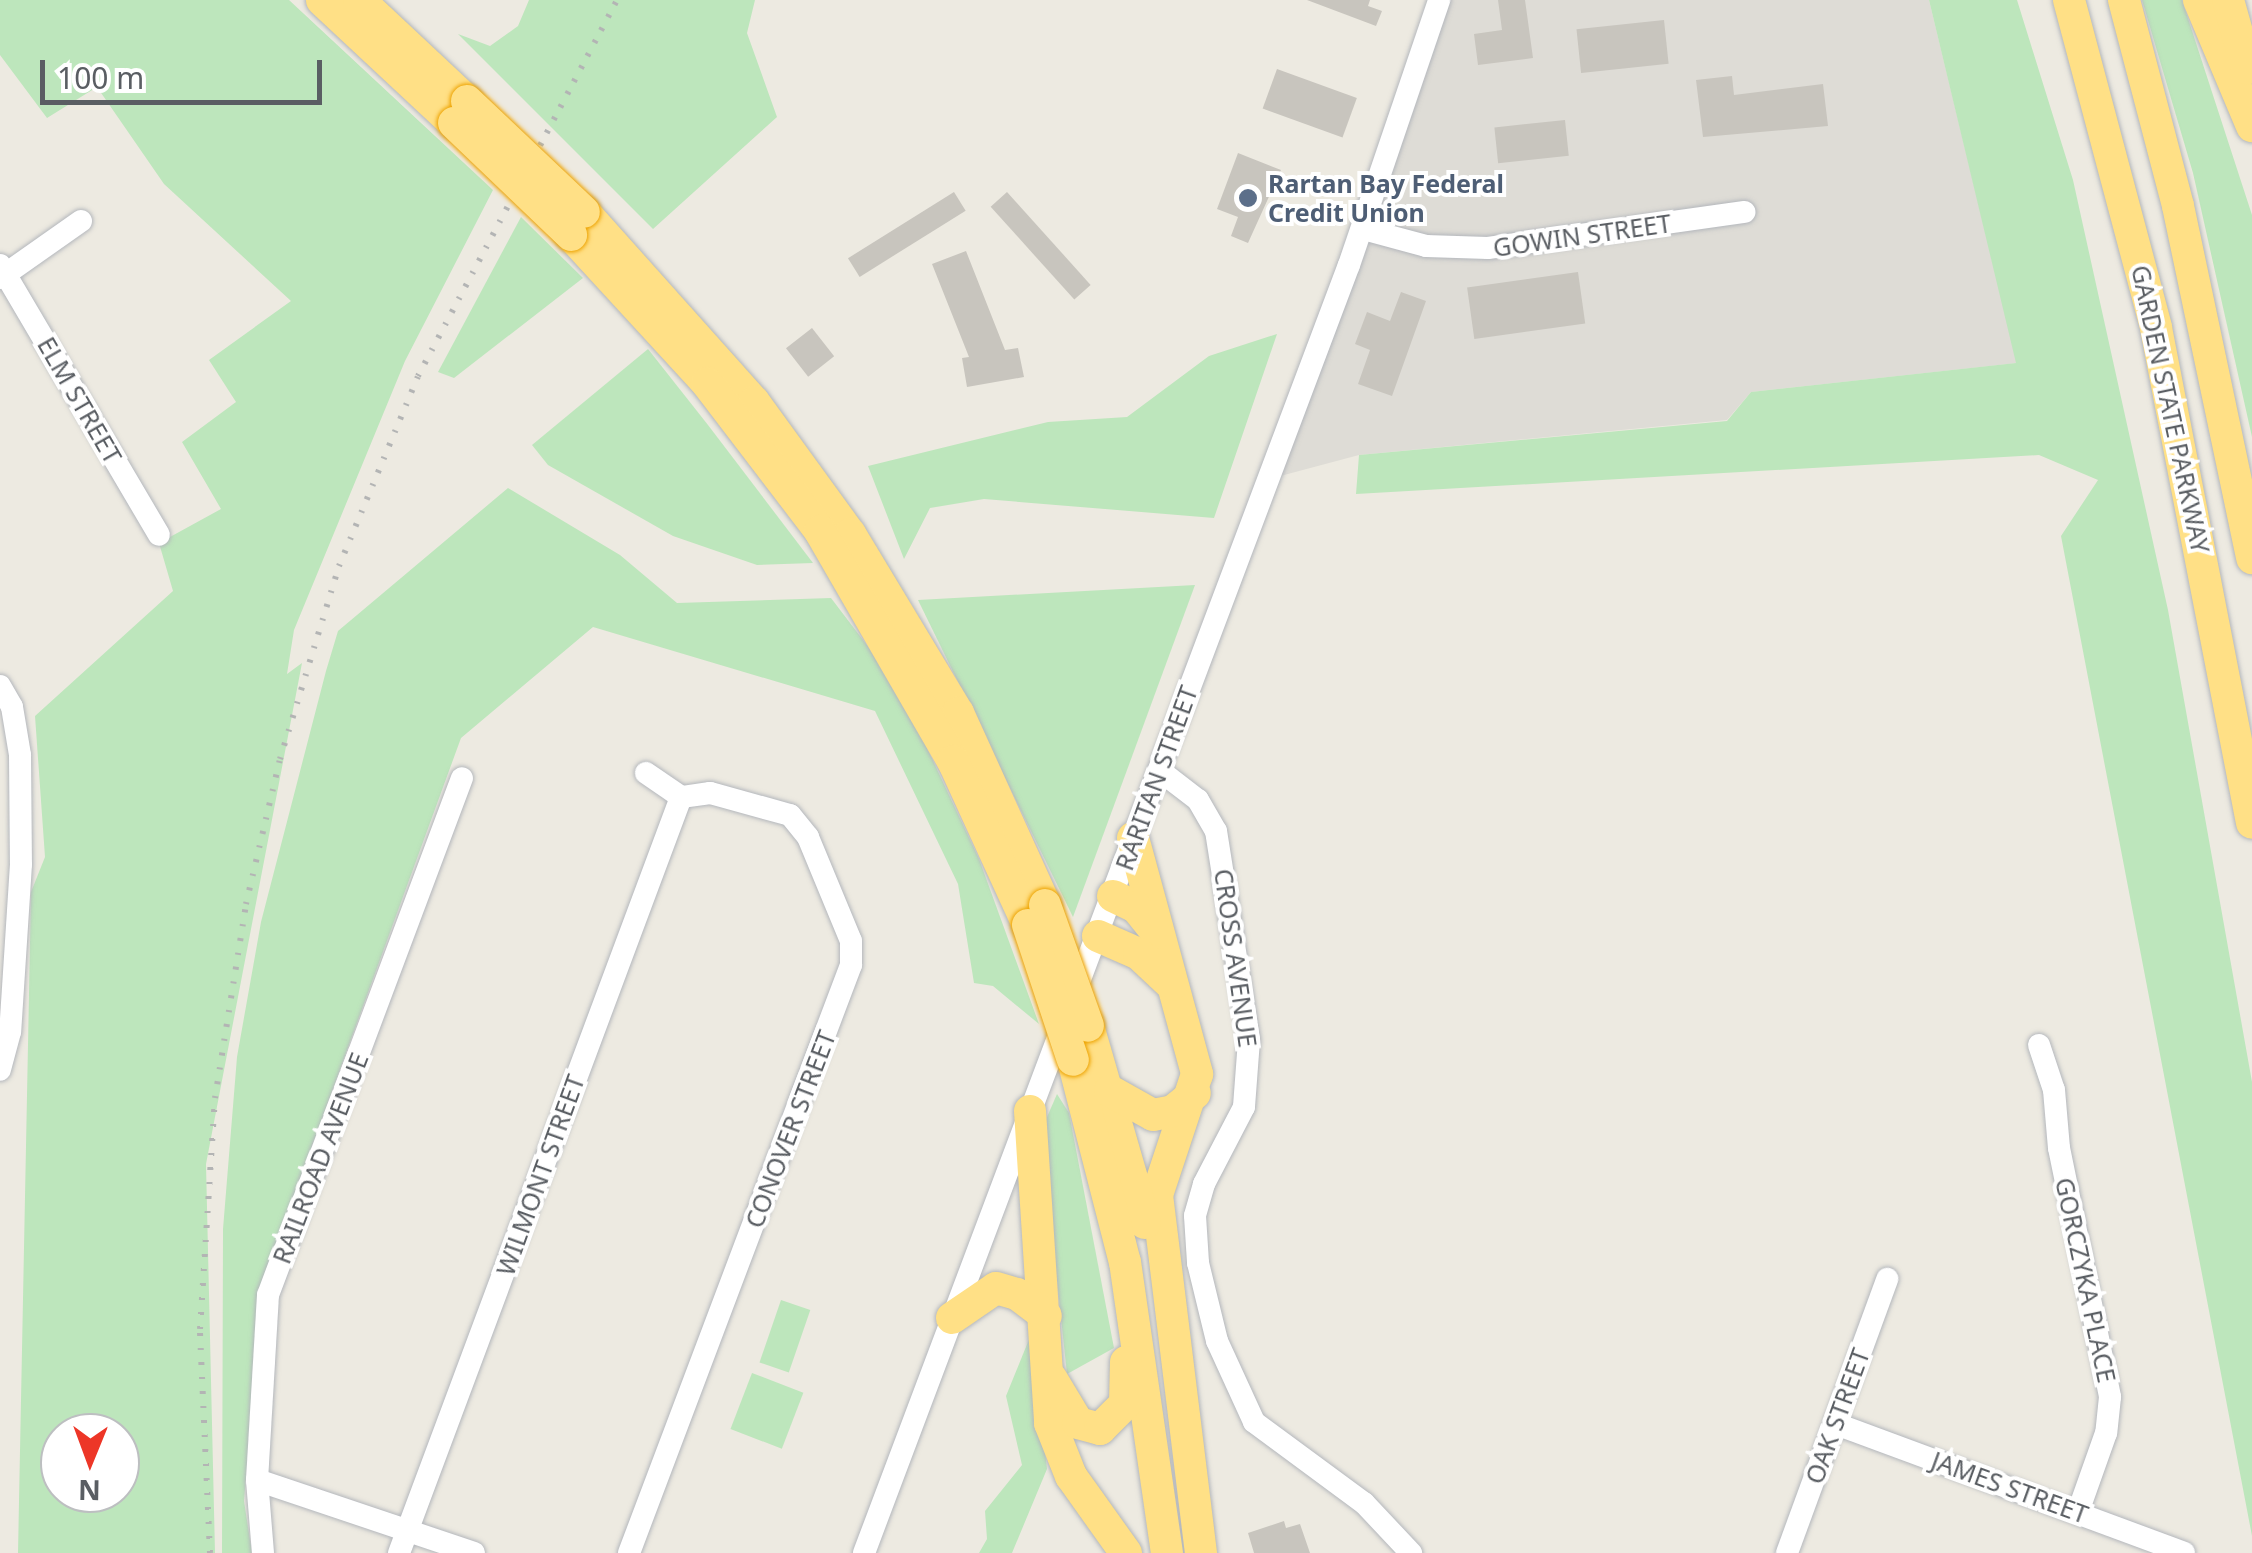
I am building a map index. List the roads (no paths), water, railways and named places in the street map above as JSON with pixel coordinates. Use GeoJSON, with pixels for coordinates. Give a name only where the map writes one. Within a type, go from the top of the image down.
{"type":"FeatureCollection","features":[{"type":"Feature","properties":{"kind":"highway"},"geometry":{"type":"LineString","coordinates":[[322,0],[460,112],[578,224],[835,533],[905,645],[973,800],[1036,915],[1088,1026],[1110,1092],[1170,1330]]}},
{"type":"Feature","properties":{"kind":"highway"},"geometry":{"type":"LineString","coordinates":[[359,0],[460,112]]}},
{"type":"Feature","properties":{"kind":"highway"},"geometry":{"type":"LineString","coordinates":[[2057,0],[2088,67]]}},
{"type":"Feature","properties":{"kind":"highway","name":"GARDEN STATE PARKWAY"},"geometry":{"type":"LineString","coordinates":[[2069,0],[2176,424],[2252,823]]}},
{"type":"Feature","properties":{"kind":"highway","name":"GARDEN STATE PARKWAY"},"geometry":{"type":"LineString","coordinates":[[2124,0],[2226,427],[2252,558]]}},
{"type":"Feature","properties":{"kind":"highway"},"geometry":{"type":"LineString","coordinates":[[2199,0],[2252,126]]}},
{"type":"Feature","properties":{"kind":"highway"},"geometry":{"type":"LineString","coordinates":[[2228,0],[2252,86]]}},
{"type":"Feature","properties":{"kind":"highway"},"geometry":{"type":"LineString","coordinates":[[1133,838],[1196,1062],[1195,1093],[1158,1184],[1170,1330],[1201,1553]]}},
{"type":"Feature","properties":{"kind":"highway"},"geometry":{"type":"LineString","coordinates":[[1112,896],[1136,907],[1160,936]]}},
{"type":"Feature","properties":{"kind":"highway"},"geometry":{"type":"LineString","coordinates":[[1036,915],[1125,1262],[1167,1553]]}},
{"type":"Feature","properties":{"kind":"highway"},"geometry":{"type":"LineString","coordinates":[[1098,936],[1138,954],[1172,984]]}},
{"type":"Feature","properties":{"kind":"highway"},"geometry":{"type":"LineString","coordinates":[[1110,1092],[1153,1115],[1173,1111],[1195,1093]]}},
{"type":"Feature","properties":{"kind":"highway"},"geometry":{"type":"LineString","coordinates":[[1030,1111],[1051,1378],[1050,1423],[1063,1462],[1126,1553]]}},
{"type":"Feature","properties":{"kind":"highway"},"geometry":{"type":"LineString","coordinates":[[1051,1378],[1084,1427],[1100,1428],[1120,1414],[1128,1385],[1125,1262]]}},
{"type":"Feature","properties":{"kind":"highway"},"geometry":{"type":"LineString","coordinates":[[952,1318],[996,1288],[1046,1316]]}},
{"type":"Feature","properties":{"kind":"street","name":"RARITAN STREET"},"geometry":{"type":"LineString","coordinates":[[864,1553],[1362,229],[1439,0]]}},
{"type":"Feature","properties":{"kind":"street","name":"GOWIN STREET"},"geometry":{"type":"LineString","coordinates":[[1362,229],[1426,246],[1488,248],[1744,212]]}},
{"type":"Feature","properties":{"kind":"street"},"geometry":{"type":"LineString","coordinates":[[2,272],[82,221]]}},
{"type":"Feature","properties":{"kind":"street","name":"ELM STREET"},"geometry":{"type":"LineString","coordinates":[[2,272],[160,535]]}},
{"type":"Feature","properties":{"kind":"street"},"geometry":{"type":"LineString","coordinates":[[0,686],[12,707],[20,755],[21,864],[10,1032],[0,1070]]}},
{"type":"Feature","properties":{"kind":"street","name":"CROSS AVENUE"},"geometry":{"type":"LineString","coordinates":[[1159,770],[1198,800],[1216,831],[1250,1040],[1244,1107],[1204,1184],[1195,1216],[1198,1262],[1216,1341],[1254,1422],[1364,1503],[1411,1553]]}},
{"type":"Feature","properties":{"kind":"street"},"geometry":{"type":"LineString","coordinates":[[646,773],[681,797]]}},
{"type":"Feature","properties":{"kind":"street","name":"RAILROAD AVENUE"},"geometry":{"type":"LineString","coordinates":[[263,1553],[257,1480],[268,1295],[462,778]]}},
{"type":"Feature","properties":{"kind":"street","name":"CONOVER STREET"},"geometry":{"type":"LineString","coordinates":[[629,1553],[851,964],[852,941],[808,837],[790,815],[710,792],[681,797]]}},
{"type":"Feature","properties":{"kind":"street","name":"WILMONT STREET"},"geometry":{"type":"LineString","coordinates":[[400,1553],[681,797]]}},
{"type":"Feature","properties":{"kind":"street","name":"GORCZYKA PLACE"},"geometry":{"type":"LineString","coordinates":[[2040,1046],[2054,1090],[2059,1148],[2110,1397],[2106,1433],[2078,1512]]}},
{"type":"Feature","properties":{"kind":"street","name":"OAK STREET"},"geometry":{"type":"LineString","coordinates":[[1787,1553],[1887,1279]]}},
{"type":"Feature","properties":{"kind":"street","name":"JAMES STREET"},"geometry":{"type":"LineString","coordinates":[[1836,1424],[2184,1553]]}},
{"type":"Feature","properties":{"kind":"street"},"geometry":{"type":"LineString","coordinates":[[257,1480],[474,1553]]}},
{"type":"Feature","properties":{"kind":"railway"},"geometry":{"type":"LineString","coordinates":[[210,1553],[200,1329],[215,1098],[246,904],[280,759],[339,566],[418,376],[617,0]]}},
{"type":"Feature","properties":{"kind":"place","name":"Rartan Bay Federal Credit Union"},"geometry":{"type":"Point","coordinates":[1248,198]}}]}
